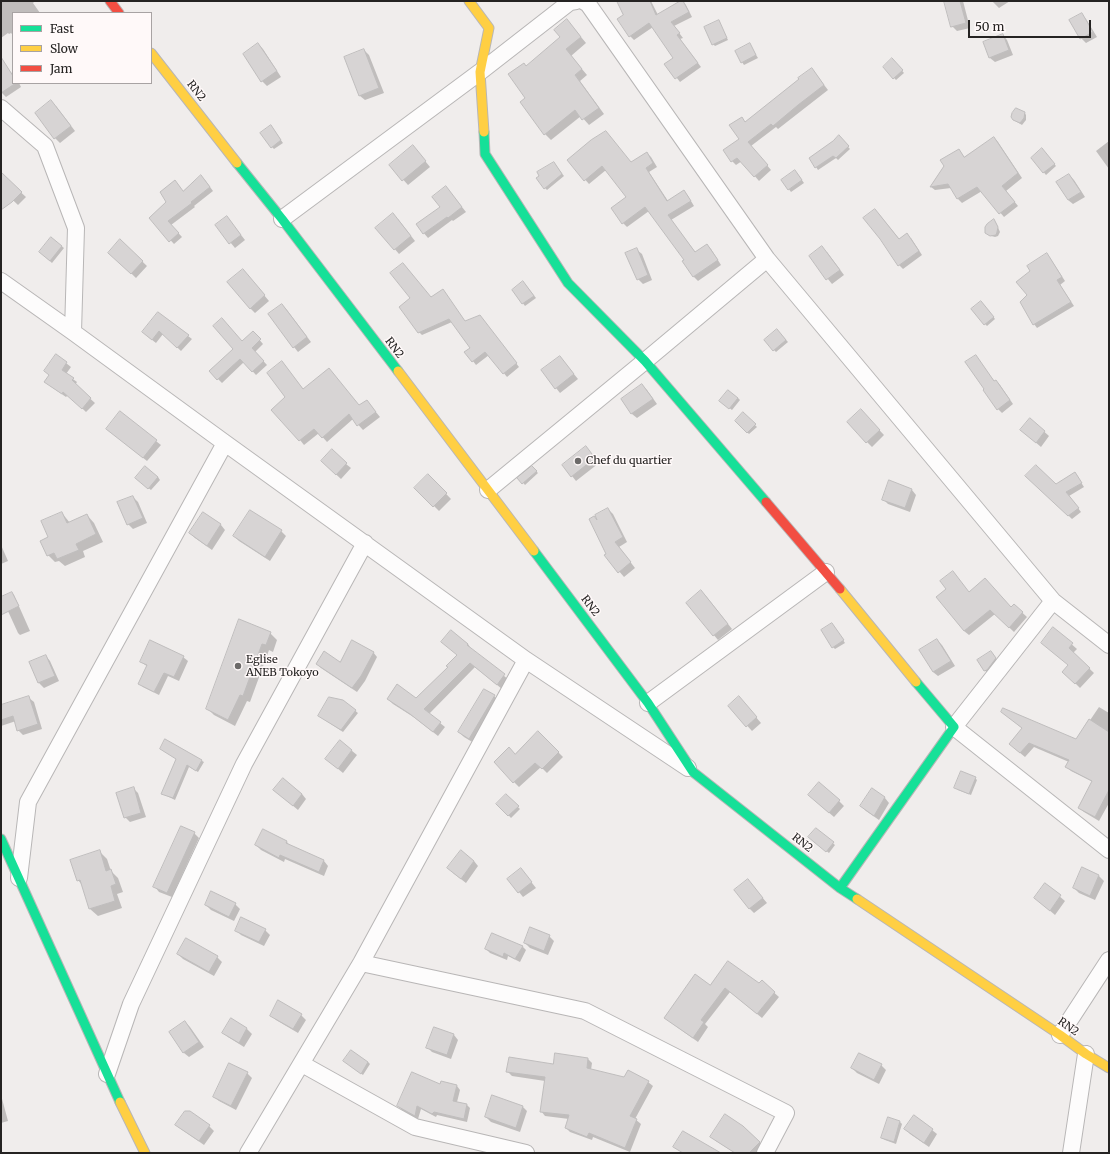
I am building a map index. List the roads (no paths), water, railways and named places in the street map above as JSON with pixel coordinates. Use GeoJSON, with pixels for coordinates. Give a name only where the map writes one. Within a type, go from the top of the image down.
{"type":"FeatureCollection","features":[{"type":"Feature","properties":{"kind":"street"},"geometry":{"type":"LineString","coordinates":[[110,1],[118,12]]}},
{"type":"Feature","properties":{"kind":"street"},"geometry":{"type":"LineString","coordinates":[[469,1],[489,28],[480,72],[485,154],[568,283],[645,361],[826,572],[954,727],[1109,850]]}},
{"type":"Feature","properties":{"kind":"street"},"geometry":{"type":"LineString","coordinates":[[282,219],[480,72],[570,2],[576,1]]}},
{"type":"Feature","properties":{"kind":"street"},"geometry":{"type":"LineString","coordinates":[[583,1],[588,4],[767,259],[1053,601],[1109,645]]}},
{"type":"Feature","properties":{"kind":"street","name":"RN2"},"geometry":{"type":"LineString","coordinates":[[152,54],[282,219],[488,490],[648,703],[694,772],[840,888],[1109,1068]]}},
{"type":"Feature","properties":{"kind":"street"},"geometry":{"type":"LineString","coordinates":[[1,108],[45,146],[76,228],[74,332]]}},
{"type":"Feature","properties":{"kind":"street"},"geometry":{"type":"LineString","coordinates":[[488,490],[767,259]]}},
{"type":"Feature","properties":{"kind":"street"},"geometry":{"type":"LineString","coordinates":[[1,281],[74,332],[526,660],[694,772]]}},
{"type":"Feature","properties":{"kind":"street"},"geometry":{"type":"LineString","coordinates":[[19,880],[28,802],[225,443]]}},
{"type":"Feature","properties":{"kind":"street"},"geometry":{"type":"LineString","coordinates":[[107,1074],[131,1004],[244,764],[365,544]]}},
{"type":"Feature","properties":{"kind":"street"},"geometry":{"type":"LineString","coordinates":[[648,703],[826,572]]}},
{"type":"Feature","properties":{"kind":"street"},"geometry":{"type":"LineString","coordinates":[[840,888],[954,727],[1053,601]]}},
{"type":"Feature","properties":{"kind":"street"},"geometry":{"type":"LineString","coordinates":[[248,1153],[361,963],[526,660]]}},
{"type":"Feature","properties":{"kind":"street"},"geometry":{"type":"LineString","coordinates":[[1,839],[107,1074],[145,1153]]}},
{"type":"Feature","properties":{"kind":"street"},"geometry":{"type":"LineString","coordinates":[[1060,1035],[1109,960]]}},
{"type":"Feature","properties":{"kind":"street"},"geometry":{"type":"LineString","coordinates":[[361,963],[585,1011],[786,1113],[765,1153]]}},
{"type":"Feature","properties":{"kind":"street"},"geometry":{"type":"LineString","coordinates":[[1070,1153],[1086,1054]]}},
{"type":"Feature","properties":{"kind":"street"},"geometry":{"type":"LineString","coordinates":[[302,1064],[415,1127],[526,1153]]}},
{"type":"Feature","properties":{"kind":"place","name":"Chef du quartier"},"geometry":{"type":"Point","coordinates":[578,461]}},
{"type":"Feature","properties":{"kind":"place","name":"Eglise ANEB Tokoyo"},"geometry":{"type":"Point","coordinates":[238,666]}}]}
